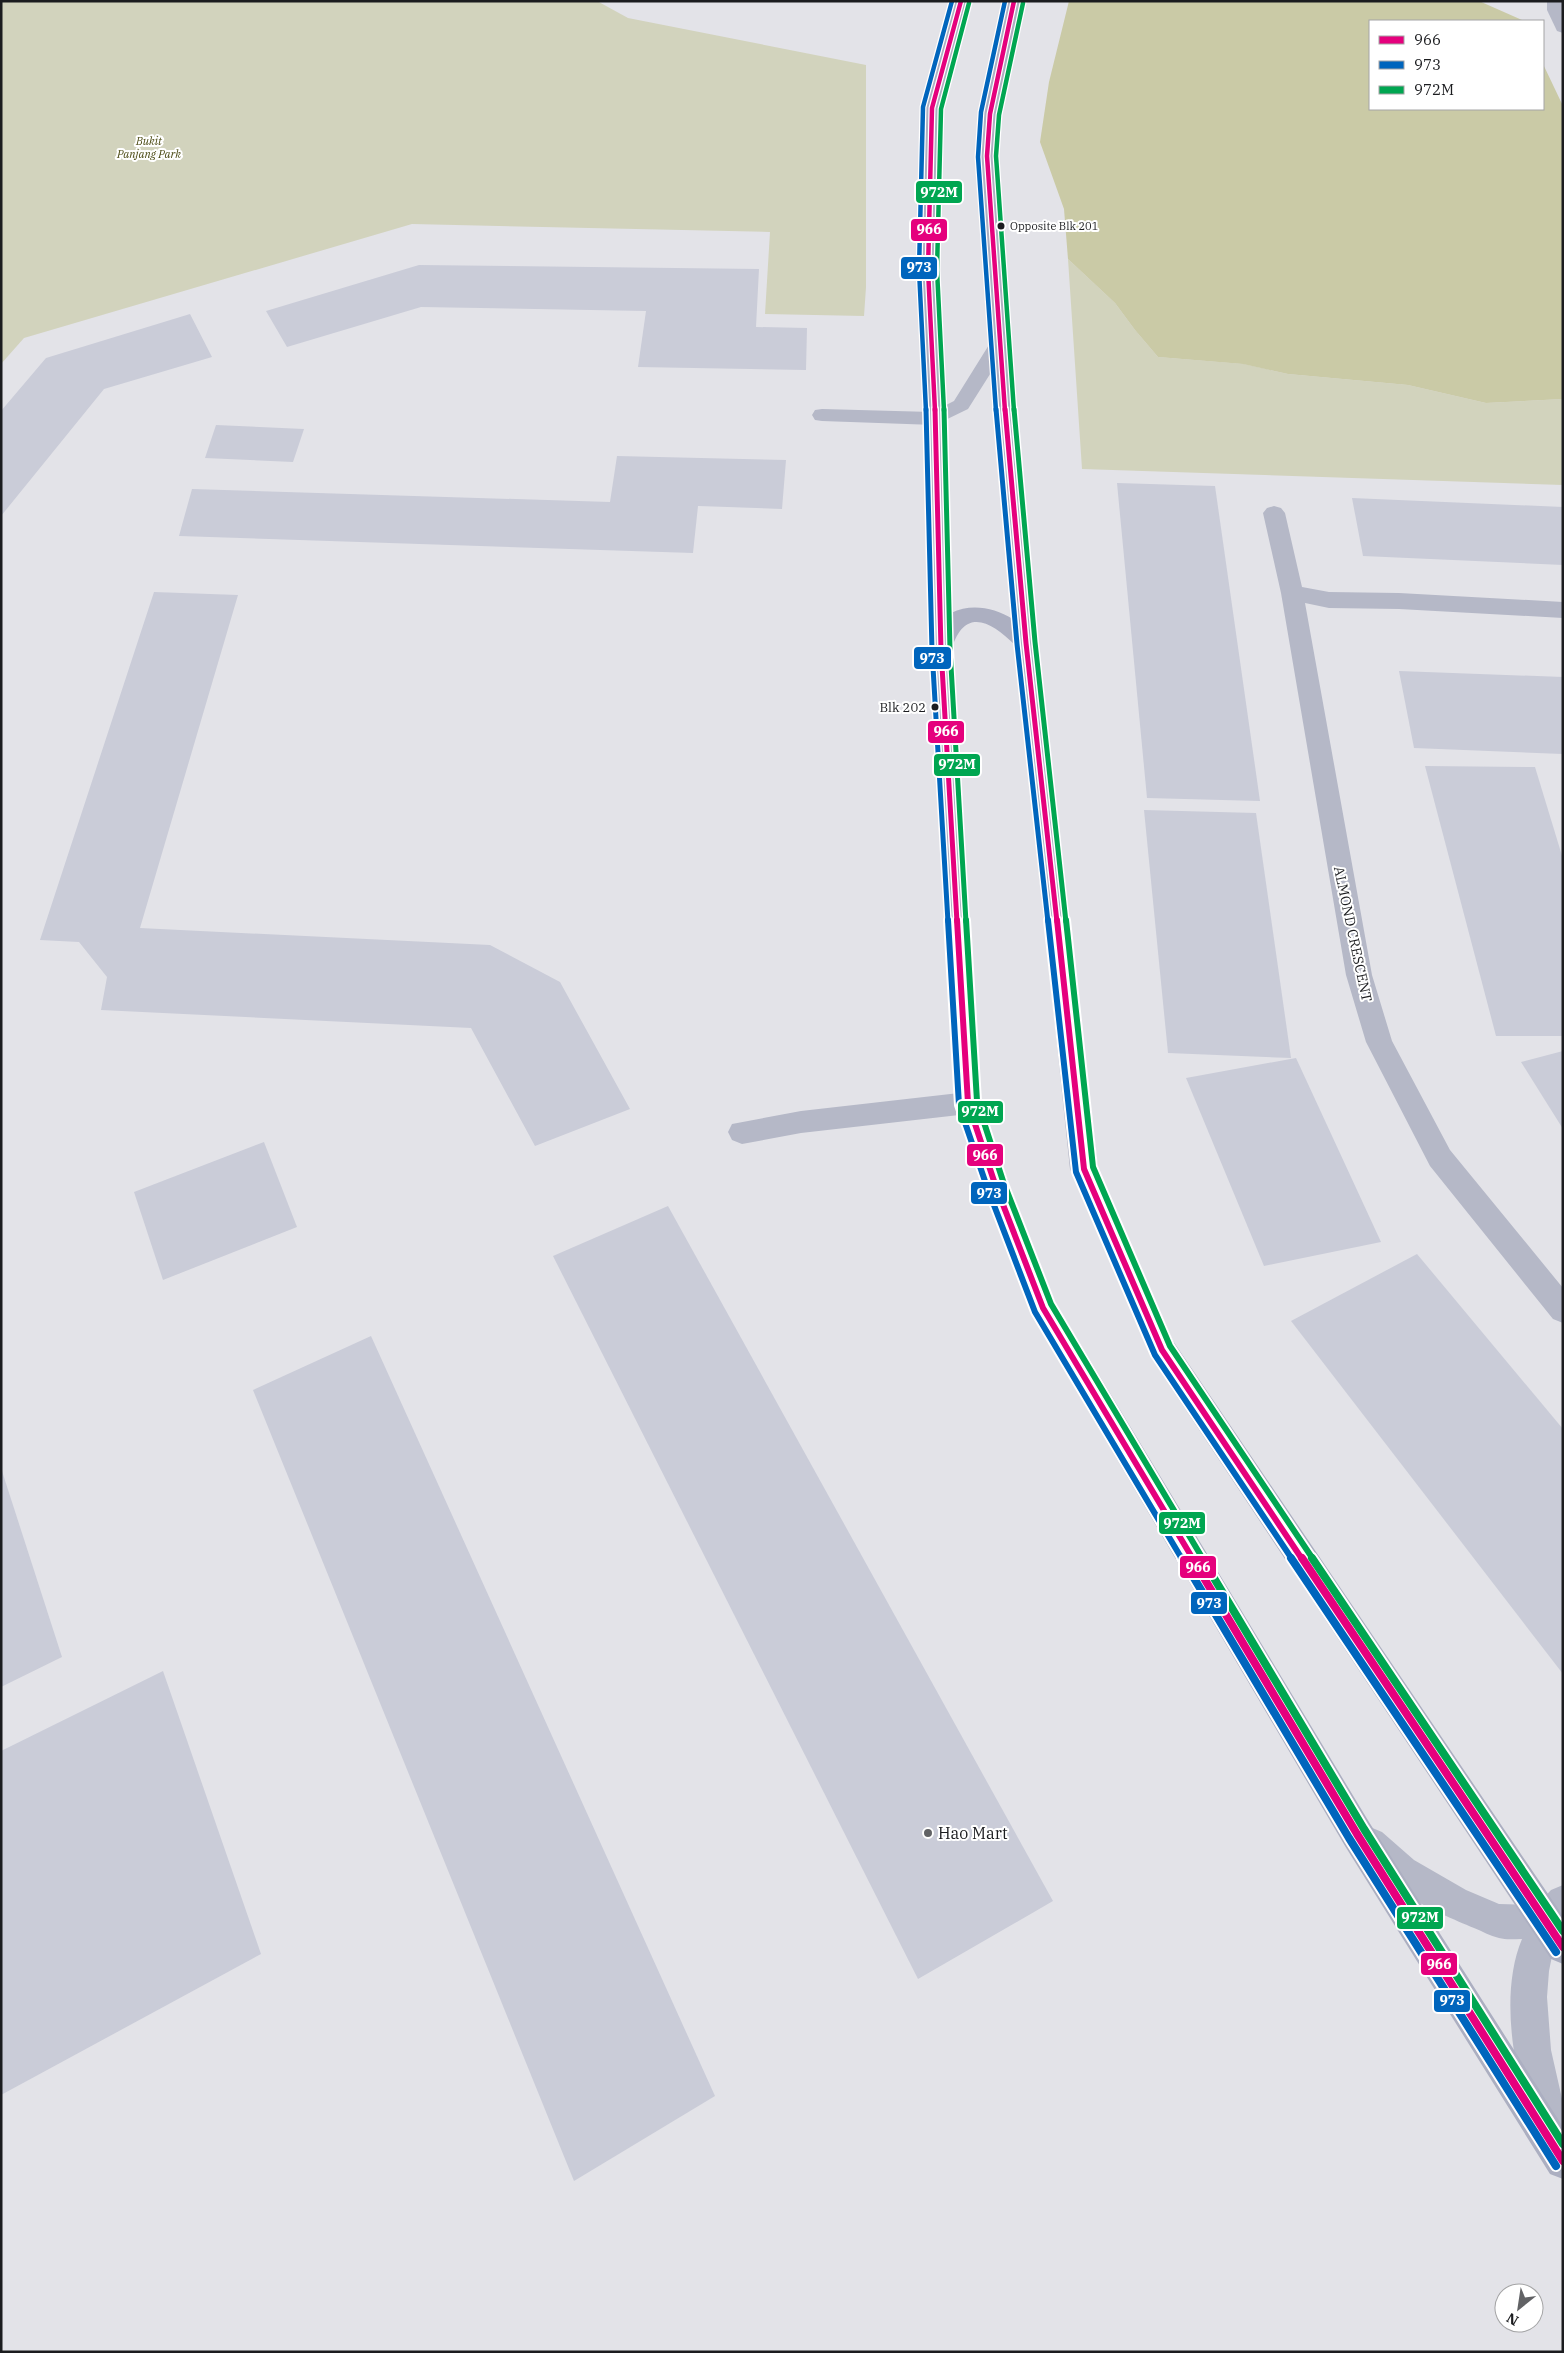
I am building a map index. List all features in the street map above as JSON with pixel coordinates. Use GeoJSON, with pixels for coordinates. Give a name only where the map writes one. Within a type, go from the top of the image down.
{"type":"FeatureCollection","features":[{"type":"Feature","properties":{"kind":"main road"},"geometry":{"type":"LineString","coordinates":[[961,1],[932,108],[928,270],[935,419],[941,649],[968,1103],[995,1184],[1043,1308],[1357,1834],[1562,2160]]}},
{"type":"Feature","properties":{"kind":"main road"},"geometry":{"type":"LineString","coordinates":[[1014,1],[990,114],[988,156],[999,344],[1026,643],[1084,1169],[1162,1350],[1557,1924]]}},
{"type":"Feature","properties":{"kind":"main road"},"geometry":{"type":"LineString","coordinates":[[941,649],[944,632],[952,622],[963,617],[981,614],[1007,624],[1026,643]]}},
{"type":"Feature","properties":{"kind":"street"},"geometry":{"type":"LineString","coordinates":[[1557,2],[1555,10],[1563,28]]}},
{"type":"Feature","properties":{"kind":"street"},"geometry":{"type":"LineString","coordinates":[[822,415],[935,419],[961,405],[999,344]]}},
{"type":"Feature","properties":{"kind":"street","name":"ALMOND CRESCENT"},"geometry":{"type":"LineString","coordinates":[[1274,513],[1292,592],[1359,974],[1379,1042],[1440,1158],[1563,1310]]}},
{"type":"Feature","properties":{"kind":"street"},"geometry":{"type":"LineString","coordinates":[[1292,592],[1328,600],[1399,601],[1563,610]]}},
{"type":"Feature","properties":{"kind":"street"},"geometry":{"type":"LineString","coordinates":[[742,1132],[811,1121],[968,1103]]}},
{"type":"Feature","properties":{"kind":"street"},"geometry":{"type":"LineString","coordinates":[[1357,1834],[1402,1872],[1454,1902],[1499,1921],[1557,1924],[1531,1968],[1529,2023],[1538,2086],[1562,2160]]}},
{"type":"Feature","properties":{"kind":"green space","name":"Bukit Panjang Park"},"geometry":{"type":"Polygon","coordinates":[[[1,1],[597,1],[628,18],[866,65],[866,287],[864,316],[765,314],[770,232],[412,224],[24,338],[1,364],[1,1]]]}},
{"type":"Feature","properties":{"kind":"green space"},"geometry":{"type":"Polygon","coordinates":[[[1069,1],[1479,1],[1522,20],[1369,20],[1369,110],[1544,110],[1544,66],[1563,106],[1563,399],[1486,403],[1408,385],[1288,374],[1243,364],[1158,357],[1115,303],[1068,259],[1064,209],[1040,142],[1049,82],[1069,1]]]}},
{"type":"Feature","properties":{"kind":"green space"},"geometry":{"type":"Polygon","coordinates":[[[1068,259],[1115,303],[1158,357],[1244,364],[1288,374],[1408,385],[1486,403],[1563,399],[1563,485],[1082,469],[1068,259]]]}},
{"type":"Feature","properties":{"kind":"building"},"geometry":{"type":"Polygon","coordinates":[[[419,265],[759,269],[756,327],[807,328],[806,370],[638,367],[646,311],[421,307],[287,347],[266,311],[419,265]]]}},
{"type":"Feature","properties":{"kind":"building"},"geometry":{"type":"Polygon","coordinates":[[[190,314],[212,357],[104,389],[1,516],[1,411],[46,358],[190,314]]]}},
{"type":"Feature","properties":{"kind":"building"},"geometry":{"type":"Polygon","coordinates":[[[216,425],[304,429],[293,462],[205,458],[216,425]]]}},
{"type":"Feature","properties":{"kind":"building"},"geometry":{"type":"Polygon","coordinates":[[[617,456],[786,460],[782,509],[698,506],[693,553],[179,536],[192,489],[610,502],[617,456]]]}},
{"type":"Feature","properties":{"kind":"building"},"geometry":{"type":"Polygon","coordinates":[[[1117,483],[1215,486],[1260,801],[1147,798],[1117,483]]]}},
{"type":"Feature","properties":{"kind":"building"},"geometry":{"type":"Polygon","coordinates":[[[1352,498],[1563,507],[1563,565],[1363,556],[1352,498]]]}},
{"type":"Feature","properties":{"kind":"building"},"geometry":{"type":"Polygon","coordinates":[[[154,592],[238,595],[140,928],[490,945],[560,982],[630,1109],[535,1146],[471,1028],[101,1010],[107,977],[79,942],[40,940],[154,592]]]}},
{"type":"Feature","properties":{"kind":"building"},"geometry":{"type":"Polygon","coordinates":[[[1399,671],[1563,677],[1563,754],[1414,748],[1399,671]]]}},
{"type":"Feature","properties":{"kind":"building"},"geometry":{"type":"Polygon","coordinates":[[[1425,766],[1535,767],[1563,859],[1563,1036],[1496,1036],[1425,766]]]}},
{"type":"Feature","properties":{"kind":"building"},"geometry":{"type":"Polygon","coordinates":[[[1144,810],[1256,813],[1291,1058],[1168,1053],[1144,810]]]}},
{"type":"Feature","properties":{"kind":"building"},"geometry":{"type":"Polygon","coordinates":[[[1563,1051],[1563,1129],[1521,1062],[1563,1051]]]}},
{"type":"Feature","properties":{"kind":"building"},"geometry":{"type":"Polygon","coordinates":[[[1296,1058],[1381,1242],[1264,1266],[1186,1078],[1296,1058]]]}},
{"type":"Feature","properties":{"kind":"building"},"geometry":{"type":"Polygon","coordinates":[[[264,1142],[297,1227],[163,1280],[134,1192],[264,1142]]]}},
{"type":"Feature","properties":{"kind":"building"},"geometry":{"type":"Polygon","coordinates":[[[668,1206],[1053,1901],[918,1979],[553,1256],[668,1206]]]}},
{"type":"Feature","properties":{"kind":"building"},"geometry":{"type":"Polygon","coordinates":[[[1417,1254],[1563,1429],[1563,1674],[1291,1321],[1417,1254]]]}},
{"type":"Feature","properties":{"kind":"building"},"geometry":{"type":"Polygon","coordinates":[[[371,1336],[715,2096],[574,2181],[253,1390],[371,1336]]]}},
{"type":"Feature","properties":{"kind":"building"},"geometry":{"type":"Polygon","coordinates":[[[1,1468],[62,1657],[1,1687],[1,1468]]]}},
{"type":"Feature","properties":{"kind":"building"},"geometry":{"type":"Polygon","coordinates":[[[163,1671],[261,1954],[1,2095],[1,1751],[163,1671]]]}},
{"type":"Feature","properties":{"kind":"transit line","name":"973"},"geometry":{"type":"LineString","coordinates":[[952,1],[923,107],[919,270],[926,419],[932,650],[959,1105],[987,1187],[1035,1312],[1349,1838],[1556,2166]]}},
{"type":"Feature","properties":{"kind":"transit line","name":"966"},"geometry":{"type":"LineString","coordinates":[[961,1],[932,108],[928,270],[935,419],[941,649],[968,1103],[995,1184],[1043,1308],[1357,1834],[1563,2161]]}},
{"type":"Feature","properties":{"kind":"transit line","name":"973"},"geometry":{"type":"LineString","coordinates":[[1005,1],[981,112],[978,157],[990,345],[1017,644],[1076,1172],[1155,1355],[1556,1952]]}},
{"type":"Feature","properties":{"kind":"transit line","name":"966"},"geometry":{"type":"LineString","coordinates":[[1014,1],[990,114],[987,156],[999,344],[1026,643],[1084,1169],[1162,1350],[1563,1947]]}},
{"type":"Feature","properties":{"kind":"transit line","name":"972M"},"geometry":{"type":"LineString","coordinates":[[969,3],[941,109],[937,270],[944,419],[950,649],[977,1101],[1003,1181],[1051,1304],[1364,1829],[1563,2144]]}},
{"type":"Feature","properties":{"kind":"transit line","name":"972M"},"geometry":{"type":"LineString","coordinates":[[1023,3],[999,115],[996,156],[1008,343],[1035,642],[1093,1167],[1170,1346],[1563,1931]]}},
{"type":"Feature","properties":{"kind":"place","name":"Opposite Blk 201"},"geometry":{"type":"Point","coordinates":[1001,226]}},
{"type":"Feature","properties":{"kind":"place","name":"Blk 202"},"geometry":{"type":"Point","coordinates":[935,707]}},
{"type":"Feature","properties":{"kind":"place","name":"Hao Mart"},"geometry":{"type":"Point","coordinates":[928,1833]}}]}
